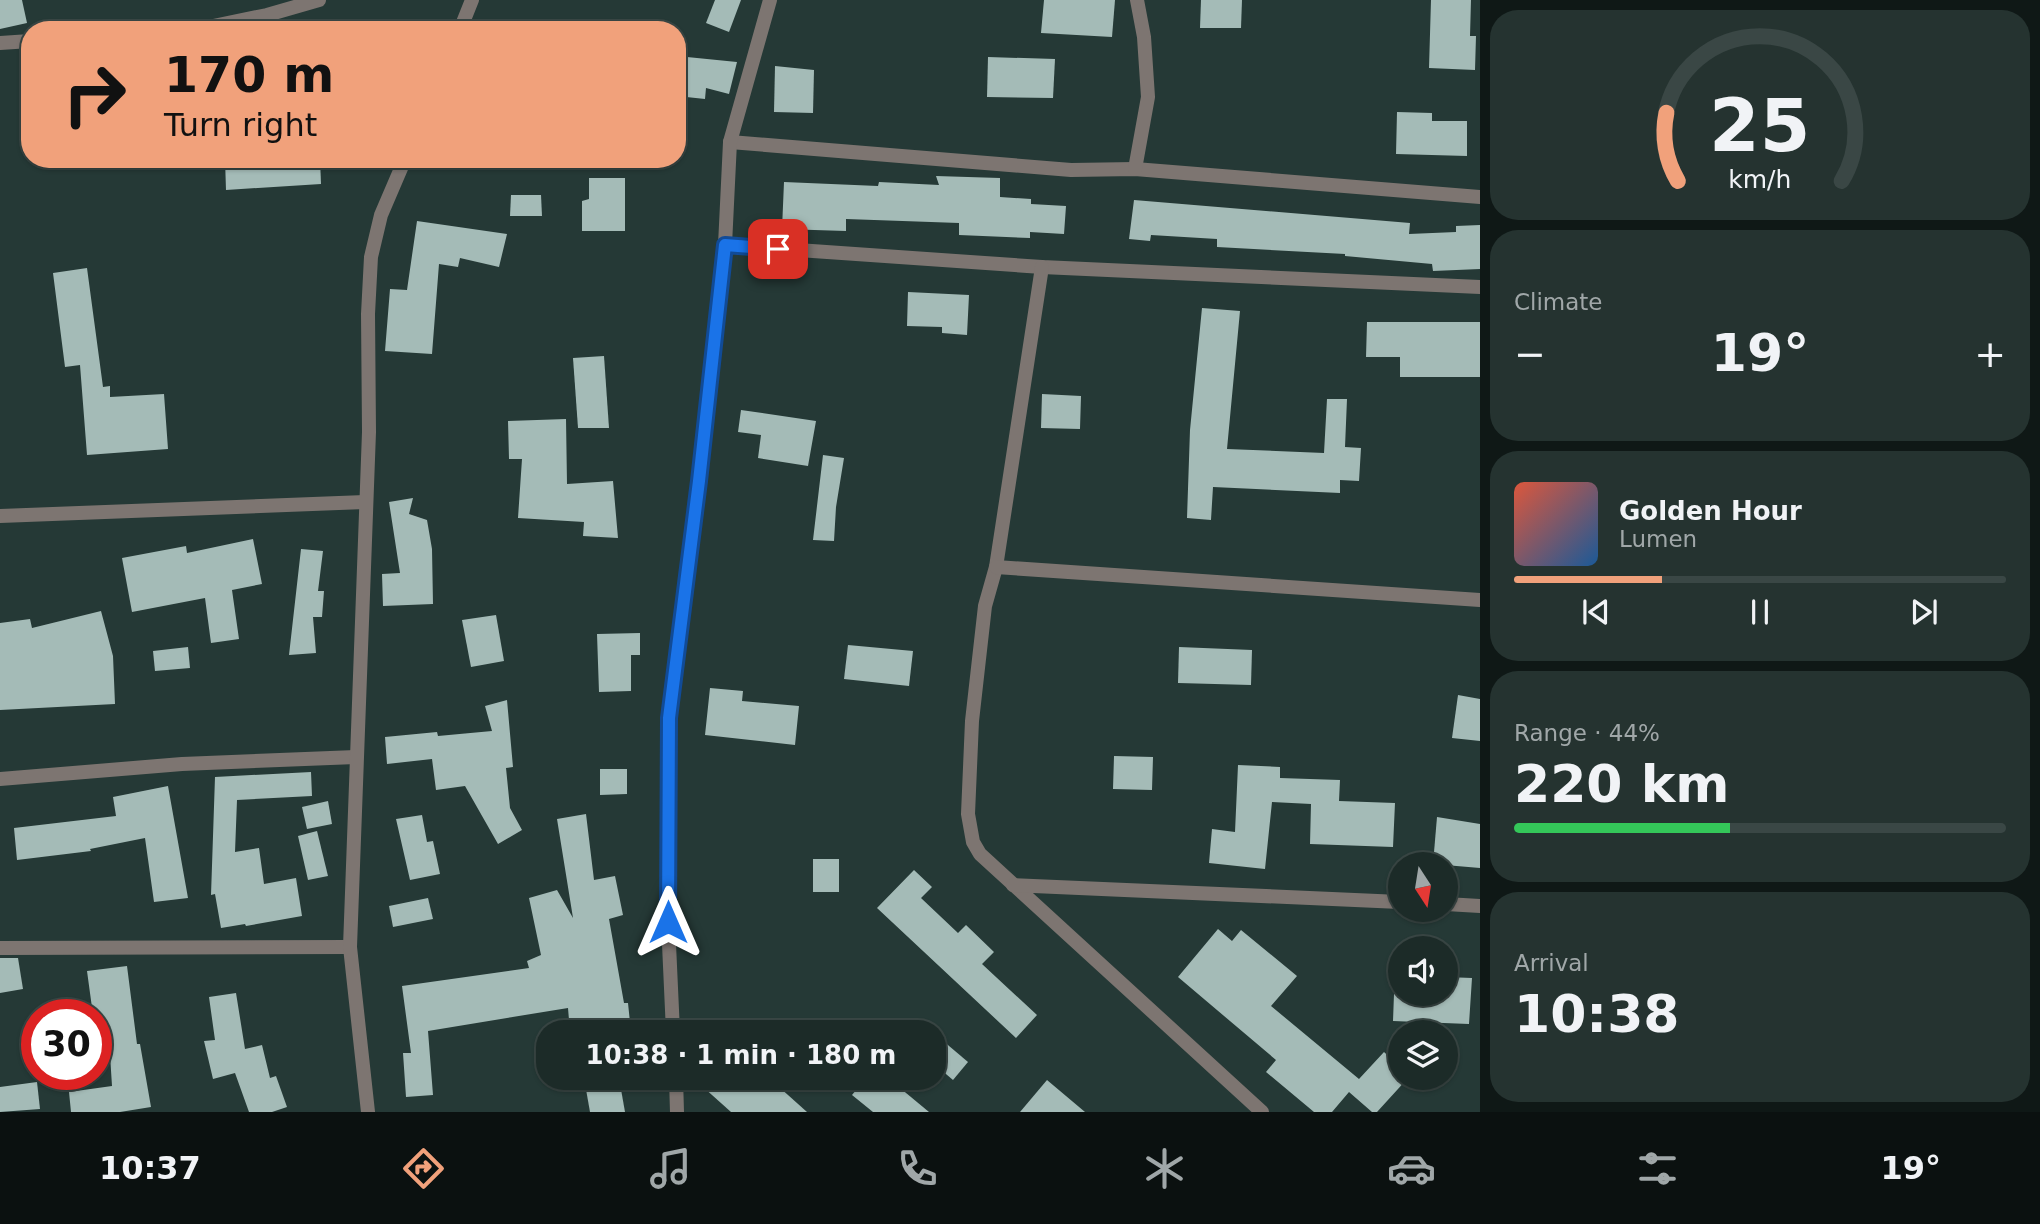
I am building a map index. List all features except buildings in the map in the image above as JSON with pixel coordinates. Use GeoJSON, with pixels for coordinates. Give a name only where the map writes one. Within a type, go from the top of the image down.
{"type":"FeatureCollection","features":[{"type":"Feature","properties":{"kind":"street"},"geometry":{"type":"LineString","coordinates":[[238,21],[319,0]]}},
{"type":"Feature","properties":{"kind":"street"},"geometry":{"type":"LineString","coordinates":[[464,21],[472,0]]}},
{"type":"Feature","properties":{"kind":"street"},"geometry":{"type":"LineString","coordinates":[[672,1020],[668,922],[669,718],[725,245],[730,142],[770,0]]}},
{"type":"Feature","properties":{"kind":"street"},"geometry":{"type":"LineString","coordinates":[[1135,169],[1148,97],[1144,37],[1138,0]]}},
{"type":"Feature","properties":{"kind":"street"},"geometry":{"type":"LineString","coordinates":[[0,43],[21,42]]}},
{"type":"Feature","properties":{"kind":"street"},"geometry":{"type":"LineString","coordinates":[[730,142],[1071,170],[1135,169],[1480,197]]}},
{"type":"Feature","properties":{"kind":"street"},"geometry":{"type":"LineString","coordinates":[[368,1112],[350,947],[369,432],[368,314],[371,257],[381,215],[401,168]]}},
{"type":"Feature","properties":{"kind":"street"},"geometry":{"type":"LineString","coordinates":[[725,245],[1042,267],[1480,287]]}},
{"type":"Feature","properties":{"kind":"street"},"geometry":{"type":"LineString","coordinates":[[1042,267],[996,567],[985,606],[972,721],[968,814],[976,850],[1262,1112]]}},
{"type":"Feature","properties":{"kind":"street"},"geometry":{"type":"LineString","coordinates":[[0,516],[365,502]]}},
{"type":"Feature","properties":{"kind":"street"},"geometry":{"type":"LineString","coordinates":[[996,567],[1480,600]]}},
{"type":"Feature","properties":{"kind":"street"},"geometry":{"type":"LineString","coordinates":[[0,779],[181,764],[356,757]]}},
{"type":"Feature","properties":{"kind":"street"},"geometry":{"type":"LineString","coordinates":[[1013,885],[1388,901]]}},
{"type":"Feature","properties":{"kind":"street"},"geometry":{"type":"LineString","coordinates":[[1458,905],[1480,906]]}},
{"type":"Feature","properties":{"kind":"street"},"geometry":{"type":"LineString","coordinates":[[0,948],[350,947]]}},
{"type":"Feature","properties":{"kind":"street"},"geometry":{"type":"LineString","coordinates":[[676,1090],[677,1112]]}},
{"type":"Feature","properties":{"kind":"route"},"geometry":{"type":"LineString","coordinates":[[668,922],[669,718],[725,245],[778,249]]}}]}
